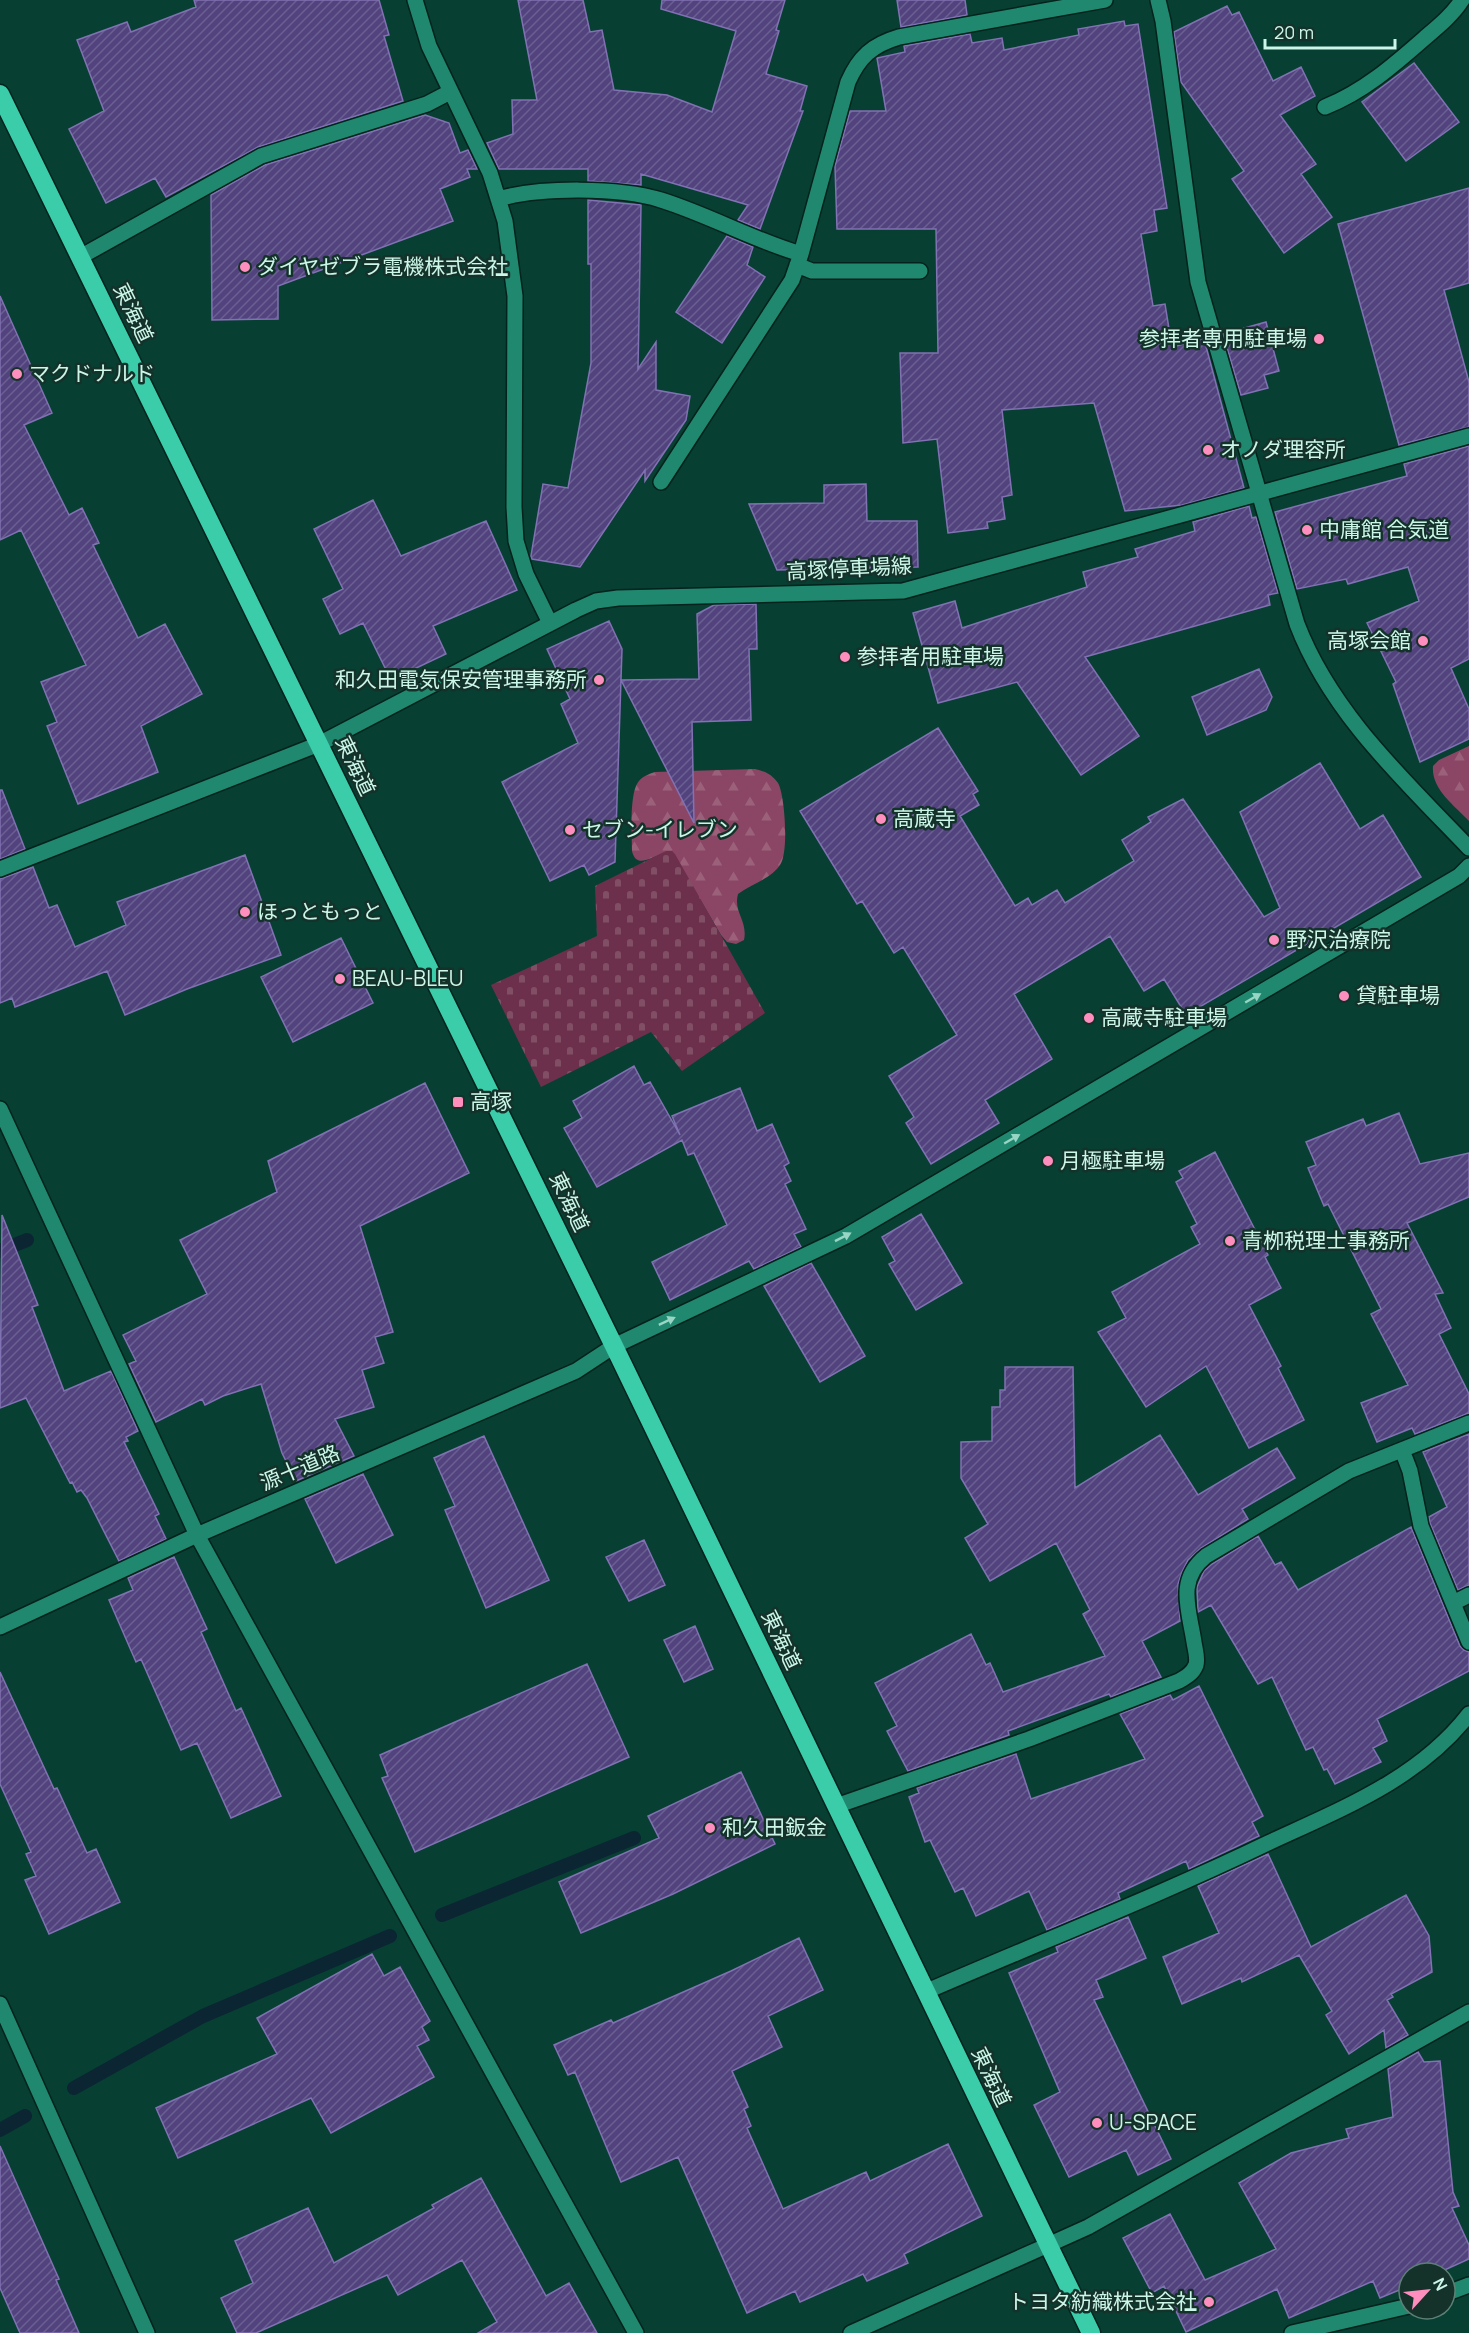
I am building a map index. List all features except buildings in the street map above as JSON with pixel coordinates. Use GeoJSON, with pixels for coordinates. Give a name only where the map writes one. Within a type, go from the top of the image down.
{"type":"FeatureCollection","features":[{"type":"Feature","properties":{"kind":"highway","name":"東海道"},"geometry":{"type":"LineString","coordinates":[[0,94],[614,1346],[1091,2333]]}},
{"type":"Feature","properties":{"kind":"street"},"geometry":{"type":"LineString","coordinates":[[415,0],[429,46],[480,150],[498,199],[510,246],[515,296],[514,507],[516,541],[526,573],[550,623]]}},
{"type":"Feature","properties":{"kind":"street"},"geometry":{"type":"LineString","coordinates":[[661,482],[780,302],[799,260],[848,82],[855,66],[867,52],[882,42],[899,37],[1105,0]]}},
{"type":"Feature","properties":{"kind":"street"},"geometry":{"type":"LineString","coordinates":[[1158,0],[1163,21],[1197,282],[1297,624],[1306,648],[1369,744],[1469,848]]}},
{"type":"Feature","properties":{"kind":"street"},"geometry":{"type":"LineString","coordinates":[[1325,107],[1354,93],[1380,76],[1453,13],[1462,0]]}},
{"type":"Feature","properties":{"kind":"street"},"geometry":{"type":"LineString","coordinates":[[80,257],[261,156],[427,104],[450,92]]}},
{"type":"Feature","properties":{"kind":"street"},"geometry":{"type":"LineString","coordinates":[[498,199],[523,192],[616,191],[640,194],[662,200],[780,248],[813,271],[920,271]]}},
{"type":"Feature","properties":{"kind":"street","name":"高塚停車場線"},"geometry":{"type":"LineString","coordinates":[[0,869],[319,744],[596,601],[618,598],[903,591],[1469,436]]}},
{"type":"Feature","properties":{"kind":"street","name":"源十道路"},"geometry":{"type":"LineString","coordinates":[[0,1627],[197,1535],[576,1371],[614,1346],[846,1236],[1460,876],[1469,866]]}},
{"type":"Feature","properties":{"kind":"street"},"geometry":{"type":"LineString","coordinates":[[0,1109],[197,1535],[636,2333]]}},
{"type":"Feature","properties":{"kind":"street"},"geometry":{"type":"LineString","coordinates":[[836,1806],[1029,1738],[1190,1675],[1196,1665],[1196,1652],[1187,1580],[1194,1566],[1206,1556],[1349,1471],[1469,1424]]}},
{"type":"Feature","properties":{"kind":"street"},"geometry":{"type":"LineString","coordinates":[[1402,1450],[1410,1471],[1421,1526],[1469,1642]]}},
{"type":"Feature","properties":{"kind":"street"},"geometry":{"type":"LineString","coordinates":[[1453,1603],[1469,1596]]}},
{"type":"Feature","properties":{"kind":"street"},"geometry":{"type":"LineString","coordinates":[[926,1992],[1204,1874],[1380,1790],[1439,1746],[1469,1713]]}},
{"type":"Feature","properties":{"kind":"street"},"geometry":{"type":"LineString","coordinates":[[0,2004],[147,2333]]}},
{"type":"Feature","properties":{"kind":"street"},"geometry":{"type":"LineString","coordinates":[[851,2333],[1088,2227],[1469,2012]]}},
{"type":"Feature","properties":{"kind":"street"},"geometry":{"type":"LineString","coordinates":[[1292,2333],[1397,2309]]}},
{"type":"Feature","properties":{"kind":"green space"},"geometry":{"type":"Polygon","coordinates":[[[1469,746],[1469,821],[1450,803],[1440,789],[1433,774],[1433,766],[1439,760],[1469,746]]]}},
{"type":"Feature","properties":{"kind":"green space"},"geometry":{"type":"Polygon","coordinates":[[[755,769],[773,777],[780,789],[785,824],[783,859],[776,870],[766,878],[738,894],[737,906],[745,933],[744,940],[736,944],[727,942],[721,935],[672,851],[643,861],[635,857],[632,851],[632,804],[639,781],[644,776],[655,772],[755,769]]]}},
{"type":"Feature","properties":{"kind":"green space"},"geometry":{"type":"Polygon","coordinates":[[[666,851],[672,851],[675,854],[765,1013],[682,1071],[651,1032],[541,1087],[491,985],[597,936],[595,886],[666,851]]]}},
{"type":"Feature","properties":{"kind":"waterway"},"geometry":{"type":"LineString","coordinates":[[0,1251],[27,1240]]}},
{"type":"Feature","properties":{"kind":"waterway"},"geometry":{"type":"LineString","coordinates":[[442,1915],[634,1838]]}},
{"type":"Feature","properties":{"kind":"waterway"},"geometry":{"type":"LineString","coordinates":[[74,2088],[203,2016],[390,1936]]}},
{"type":"Feature","properties":{"kind":"waterway"},"geometry":{"type":"LineString","coordinates":[[0,2130],[25,2116]]}},
{"type":"Feature","properties":{"kind":"place","name":"ダイヤゼブラ電機株式会社"},"geometry":{"type":"Point","coordinates":[245,267]}},
{"type":"Feature","properties":{"kind":"place","name":"参拝者専用駐車場"},"geometry":{"type":"Point","coordinates":[1319,339]}},
{"type":"Feature","properties":{"kind":"place","name":"マクドナルド"},"geometry":{"type":"Point","coordinates":[17,374]}},
{"type":"Feature","properties":{"kind":"place","name":"オノダ理容所"},"geometry":{"type":"Point","coordinates":[1208,450]}},
{"type":"Feature","properties":{"kind":"place","name":"中庸館 合気道"},"geometry":{"type":"Point","coordinates":[1307,530]}},
{"type":"Feature","properties":{"kind":"place","name":"高塚会館"},"geometry":{"type":"Point","coordinates":[1423,641]}},
{"type":"Feature","properties":{"kind":"place","name":"参拝者用駐車場"},"geometry":{"type":"Point","coordinates":[845,657]}},
{"type":"Feature","properties":{"kind":"place","name":"和久田電気保安管理事務所"},"geometry":{"type":"Point","coordinates":[599,680]}},
{"type":"Feature","properties":{"kind":"place","name":"高蔵寺"},"geometry":{"type":"Point","coordinates":[881,819]}},
{"type":"Feature","properties":{"kind":"place","name":"セブン-イレブン"},"geometry":{"type":"Point","coordinates":[570,830]}},
{"type":"Feature","properties":{"kind":"place","name":"ほっともっと"},"geometry":{"type":"Point","coordinates":[245,912]}},
{"type":"Feature","properties":{"kind":"place","name":"野沢治療院"},"geometry":{"type":"Point","coordinates":[1274,940]}},
{"type":"Feature","properties":{"kind":"place","name":"BEAU-BLEU"},"geometry":{"type":"Point","coordinates":[340,979]}},
{"type":"Feature","properties":{"kind":"place","name":"貸駐車場"},"geometry":{"type":"Point","coordinates":[1344,996]}},
{"type":"Feature","properties":{"kind":"place","name":"高蔵寺駐車場"},"geometry":{"type":"Point","coordinates":[1089,1018]}},
{"type":"Feature","properties":{"kind":"place","name":"高塚"},"geometry":{"type":"Point","coordinates":[458,1102]}},
{"type":"Feature","properties":{"kind":"place","name":"月極駐車場"},"geometry":{"type":"Point","coordinates":[1048,1161]}},
{"type":"Feature","properties":{"kind":"place","name":"青栁税理士事務所"},"geometry":{"type":"Point","coordinates":[1230,1241]}},
{"type":"Feature","properties":{"kind":"place","name":"和久田鈑金"},"geometry":{"type":"Point","coordinates":[710,1828]}},
{"type":"Feature","properties":{"kind":"place","name":"U-SPACE"},"geometry":{"type":"Point","coordinates":[1097,2123]}},
{"type":"Feature","properties":{"kind":"place","name":"トヨタ紡織株式会社"},"geometry":{"type":"Point","coordinates":[1209,2302]}}]}
